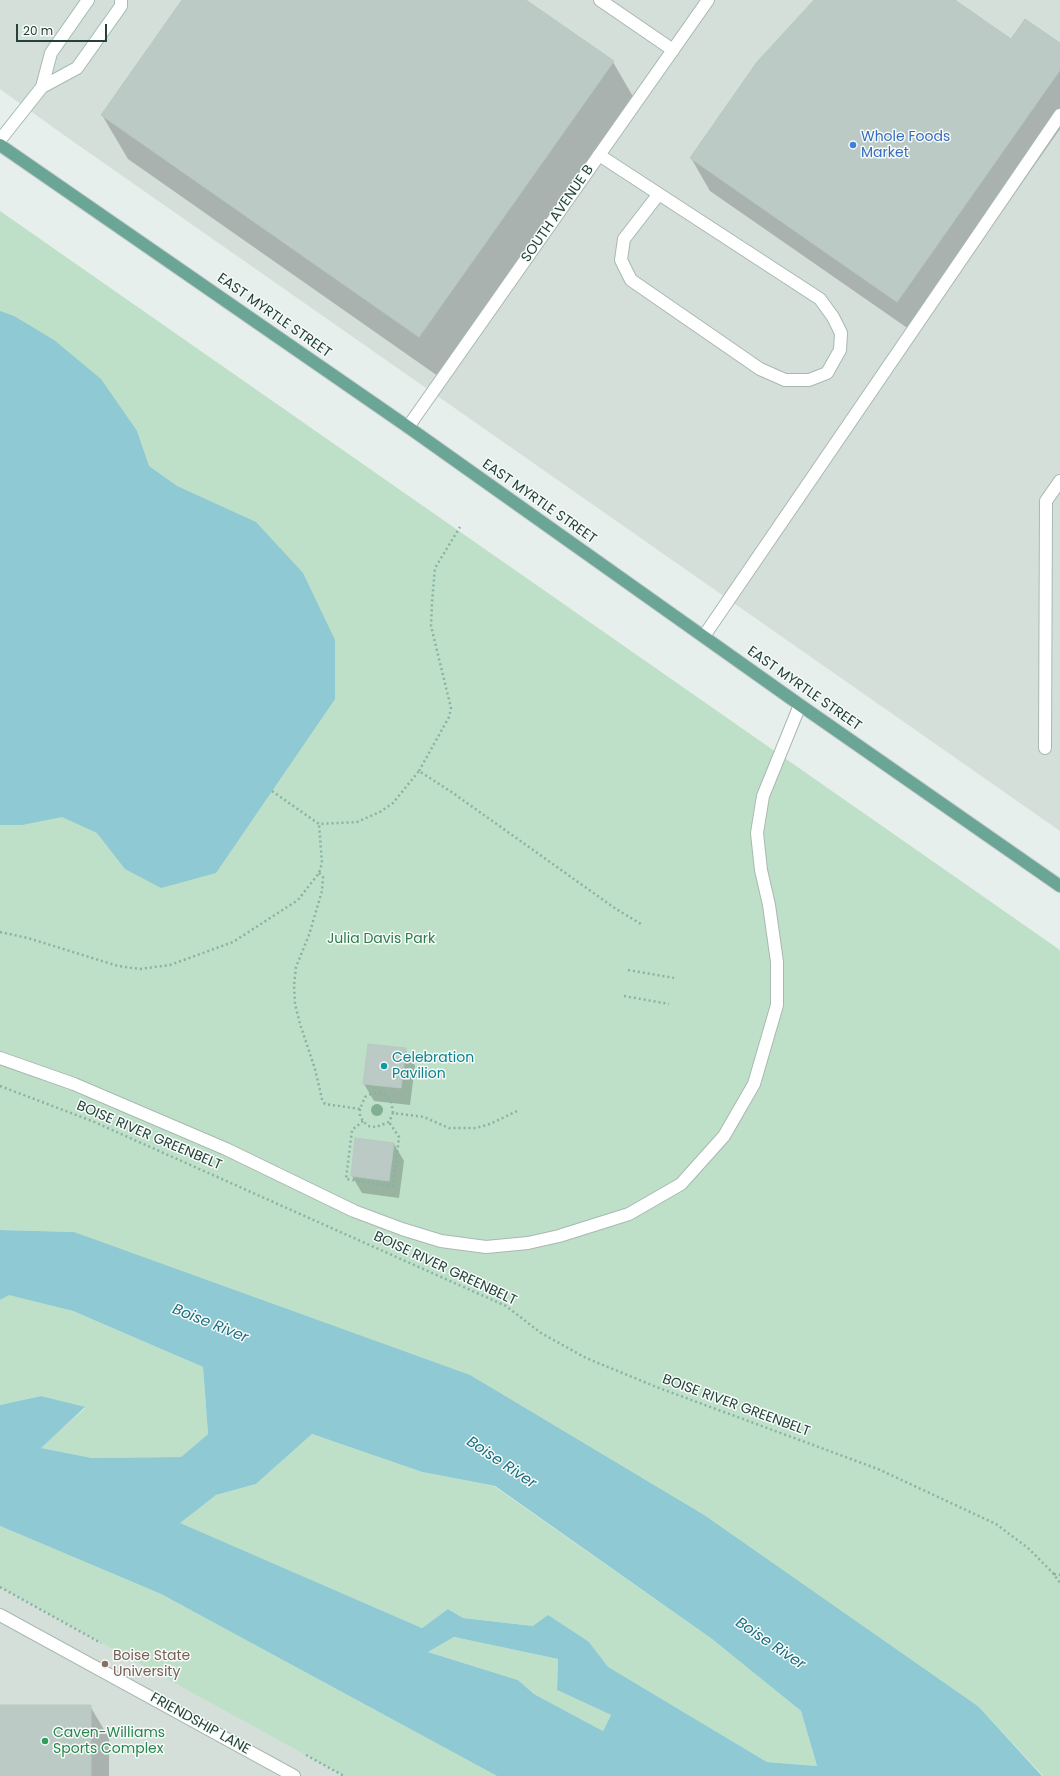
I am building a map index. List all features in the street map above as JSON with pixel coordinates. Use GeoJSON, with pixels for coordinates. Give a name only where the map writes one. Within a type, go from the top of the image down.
{"type":"FeatureCollection","features":[{"type":"Feature","properties":{"kind":"main road","name":"EAST MYRTLE STREET"},"geometry":{"type":"LineString","coordinates":[[0,145],[408,427],[800,705],[1060,886]]}},
{"type":"Feature","properties":{"kind":"street"},"geometry":{"type":"LineString","coordinates":[[42,87],[51,53],[88,0]]}},
{"type":"Feature","properties":{"kind":"street"},"geometry":{"type":"LineString","coordinates":[[0,140],[42,87],[77,68],[121,6],[121,0]]}},
{"type":"Feature","properties":{"kind":"street","name":"SOUTH AVENUE B"},"geometry":{"type":"LineString","coordinates":[[408,427],[708,0]]}},
{"type":"Feature","properties":{"kind":"street"},"geometry":{"type":"LineString","coordinates":[[602,1],[673,50]]}},
{"type":"Feature","properties":{"kind":"street"},"geometry":{"type":"LineString","coordinates":[[704,636],[1060,115]]}},
{"type":"Feature","properties":{"kind":"street"},"geometry":{"type":"LineString","coordinates":[[599,155],[658,195],[820,299],[833,317],[841,333],[840,350],[827,373],[809,380],[785,380],[760,369],[631,280],[621,260],[624,239],[658,195]]}},
{"type":"Feature","properties":{"kind":"street"},"geometry":{"type":"LineString","coordinates":[[1045,748],[1046,501],[1060,481]]}},
{"type":"Feature","properties":{"kind":"street"},"geometry":{"type":"LineString","coordinates":[[0,1058],[74,1084],[218,1146],[354,1211],[402,1229],[441,1241],[486,1247],[528,1243],[560,1236],[629,1214],[681,1184],[724,1136],[754,1084],[777,1005],[777,962],[769,905],[761,870],[757,833],[763,796],[800,705]]}},
{"type":"Feature","properties":{"kind":"street","name":"FRIENDSHIP LANE"},"geometry":{"type":"LineString","coordinates":[[0,1615],[294,1776]]}},
{"type":"Feature","properties":{"kind":"path"},"geometry":{"type":"LineString","coordinates":[[272,791],[320,824],[357,822],[380,812],[393,803],[419,771],[449,717],[451,708],[431,626],[432,602],[435,568],[460,527]]}},
{"type":"Feature","properties":{"kind":"path"},"geometry":{"type":"LineString","coordinates":[[419,771],[616,909],[641,924]]}},
{"type":"Feature","properties":{"kind":"path"},"geometry":{"type":"LineString","coordinates":[[0,932],[58,947],[118,966],[140,969],[170,965],[233,942],[298,900],[320,873],[322,850],[320,824]]}},
{"type":"Feature","properties":{"kind":"path"},"geometry":{"type":"LineString","coordinates":[[320,873],[323,877],[322,890],[309,935],[296,967],[295,1004],[315,1069],[322,1099],[325,1104],[331,1106],[360,1108]]}},
{"type":"Feature","properties":{"kind":"path"},"geometry":{"type":"LineString","coordinates":[[628,970],[674,978]]}},
{"type":"Feature","properties":{"kind":"path"},"geometry":{"type":"LineString","coordinates":[[624,996],[669,1004]]}},
{"type":"Feature","properties":{"kind":"path","name":"BOISE RIVER GREENBELT"},"geometry":{"type":"LineString","coordinates":[[0,1086],[92,1121],[506,1306],[541,1333],[586,1358],[659,1388],[778,1431],[892,1475],[996,1524],[1028,1548],[1053,1573],[1060,1583]]}},
{"type":"Feature","properties":{"kind":"path"},"geometry":{"type":"LineString","coordinates":[[379,1093],[386,1096],[391,1101],[393,1113],[389,1122],[376,1127],[368,1126],[360,1116],[360,1108],[365,1097],[371,1094],[379,1093]]}},
{"type":"Feature","properties":{"kind":"path"},"geometry":{"type":"LineString","coordinates":[[393,1113],[424,1117],[449,1128],[464,1129],[490,1124],[517,1111]]}},
{"type":"Feature","properties":{"kind":"path"},"geometry":{"type":"LineString","coordinates":[[363,1121],[352,1130],[346,1179],[393,1186],[399,1137],[389,1122]]}},
{"type":"Feature","properties":{"kind":"path"},"geometry":{"type":"LineString","coordinates":[[1053,1573],[1060,1575]]}},
{"type":"Feature","properties":{"kind":"shaded area"},"geometry":{"type":"Polygon","coordinates":[[[0,0],[1060,0],[1060,831],[0,89],[0,0]]]}},
{"type":"Feature","properties":{"kind":"shaded area","name":"Boise State University"},"geometry":{"type":"Polygon","coordinates":[[[0,1551],[418,1776],[0,1776],[0,1551]]]}},
{"type":"Feature","properties":{"kind":"green space","name":"Julia Davis Park"},"geometry":{"type":"Polygon","coordinates":[[[0,211],[1060,950],[1060,1776],[1043,1776],[979,1707],[74,1232],[0,1230],[0,211]]]}},
{"type":"Feature","properties":{"kind":"green space"},"geometry":{"type":"Polygon","coordinates":[[[9,1294],[73,1311],[203,1367],[208,1434],[181,1457],[92,1458],[40,1448],[85,1408],[41,1396],[0,1405],[0,1300],[9,1294]]]}},
{"type":"Feature","properties":{"kind":"green space"},"geometry":{"type":"Polygon","coordinates":[[[312,1434],[422,1472],[494,1486],[712,1639],[801,1711],[817,1766],[767,1762],[607,1667],[589,1642],[533,1626],[463,1618],[448,1609],[422,1628],[179,1523],[216,1495],[256,1484],[312,1434]]]}},
{"type":"Feature","properties":{"kind":"green space"},"geometry":{"type":"Polygon","coordinates":[[[0,1526],[161,1594],[497,1776],[344,1776],[0,1587],[0,1526]]]}},
{"type":"Feature","properties":{"kind":"green space"},"geometry":{"type":"Polygon","coordinates":[[[454,1637],[558,1659],[557,1690],[611,1715],[603,1731],[534,1694],[518,1680],[428,1652],[454,1637]]]}},
{"type":"Feature","properties":{"kind":"water"},"geometry":{"type":"Polygon","coordinates":[[[0,311],[14,316],[54,340],[101,379],[137,431],[149,466],[177,486],[256,522],[303,573],[335,640],[335,699],[216,873],[161,888],[125,869],[97,833],[62,817],[22,825],[0,825],[0,311]]]}},
{"type":"Feature","properties":{"kind":"water","name":"Boise River"},"geometry":{"type":"Polygon","coordinates":[[[0,1230],[74,1232],[470,1375],[704,1515],[979,1707],[1042,1776],[497,1776],[161,1594],[0,1526],[0,1405],[41,1396],[85,1407],[41,1448],[92,1458],[181,1457],[208,1434],[203,1367],[73,1311],[9,1295],[0,1300],[0,1230]],[[312,1434],[256,1484],[216,1495],[180,1523],[422,1628],[448,1609],[463,1618],[533,1626],[548,1615],[589,1642],[608,1667],[767,1762],[817,1766],[801,1711],[712,1639],[495,1486],[422,1472],[312,1434]],[[454,1637],[428,1652],[518,1680],[534,1694],[603,1731],[611,1715],[557,1690],[558,1659],[454,1637]]]}},
{"type":"Feature","properties":{"kind":"building"},"geometry":{"type":"Polygon","coordinates":[[[182,0],[526,0],[614,61],[419,337],[101,115],[182,0]]]}},
{"type":"Feature","properties":{"kind":"building","name":"Whole Foods Market"},"geometry":{"type":"Polygon","coordinates":[[[814,0],[955,0],[1011,39],[1025,19],[1060,43],[1060,70],[897,302],[690,158],[757,62],[814,0]]]}},
{"type":"Feature","properties":{"kind":"building","name":"Celebration Pavilion"},"geometry":{"type":"Polygon","coordinates":[[[368,1044],[406,1048],[401,1088],[363,1084],[368,1044]]]}},
{"type":"Feature","properties":{"kind":"building"},"geometry":{"type":"Polygon","coordinates":[[[355,1138],[394,1143],[389,1181],[351,1176],[355,1138]]]}},
{"type":"Feature","properties":{"kind":"building","name":"Caven-Williams Sports Complex"},"geometry":{"type":"Polygon","coordinates":[[[0,1705],[91,1705],[91,1776],[0,1776],[0,1705]]]}},
{"type":"Feature","properties":{"kind":"place","name":"Whole Foods Market"},"geometry":{"type":"Point","coordinates":[853,145]}},
{"type":"Feature","properties":{"kind":"place","name":"Celebration Pavilion"},"geometry":{"type":"Point","coordinates":[384,1066]}},
{"type":"Feature","properties":{"kind":"place","name":"Boise State University"},"geometry":{"type":"Point","coordinates":[105,1664]}},
{"type":"Feature","properties":{"kind":"place","name":"Caven-Williams Sports Complex"},"geometry":{"type":"Point","coordinates":[45,1741]}}]}
